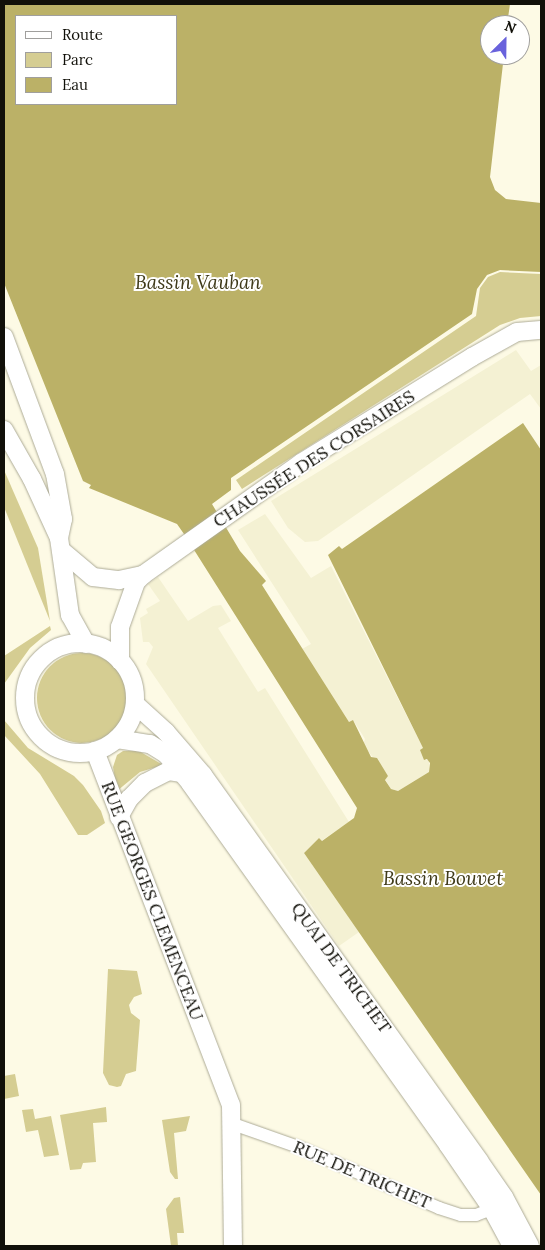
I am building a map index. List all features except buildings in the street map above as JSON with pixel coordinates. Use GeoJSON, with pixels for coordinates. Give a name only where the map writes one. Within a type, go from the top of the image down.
{"type":"FeatureCollection","features":[{"type":"Feature","properties":{"kind":"main road","name":"CHAUSSÉE DES CORSAIRES"},"geometry":{"type":"LineString","coordinates":[[120,661],[120,627],[136,582],[147,572],[301,464],[492,345],[517,332],[541,330]]}},
{"type":"Feature","properties":{"kind":"main road"},"geometry":{"type":"LineString","coordinates":[[4,337],[10,364],[56,474],[62,519],[60,544],[70,615],[91,645],[120,661],[132,681],[135,704],[126,729],[117,739],[95,751],[62,751],[36,732],[28,717],[25,701],[33,669],[57,648],[70,615]]}},
{"type":"Feature","properties":{"kind":"main road"},"geometry":{"type":"LineString","coordinates":[[4,430],[32,479],[60,544],[93,577],[119,580],[147,572]]}},
{"type":"Feature","properties":{"kind":"main road"},"geometry":{"type":"LineString","coordinates":[[57,648],[91,645],[120,627]]}},
{"type":"Feature","properties":{"kind":"main road","name":"QUAI DE TRICHET"},"geometry":{"type":"LineString","coordinates":[[135,704],[166,732],[204,775],[504,1197],[530,1246]]}},
{"type":"Feature","properties":{"kind":"main road","name":"QUAI DE TRICHET"},"geometry":{"type":"LineString","coordinates":[[117,739],[150,744],[166,754],[182,773],[492,1209],[512,1246]]}},
{"type":"Feature","properties":{"kind":"main road","name":"RUE GEORGES CLEMENCEAU"},"geometry":{"type":"LineString","coordinates":[[95,751],[231,1105],[233,1124],[233,1246]]}},
{"type":"Feature","properties":{"kind":"main road"},"geometry":{"type":"LineString","coordinates":[[120,817],[129,799],[145,783],[169,771],[182,773]]}},
{"type":"Feature","properties":{"kind":"street","name":"RUE DE TRICHET"},"geometry":{"type":"LineString","coordinates":[[233,1124],[274,1137],[454,1213],[476,1215],[492,1209]]}},
{"type":"Feature","properties":{"kind":"shaded area"},"geometry":{"type":"Polygon","coordinates":[[[516,350],[531,371],[541,365],[541,409],[530,394],[318,541],[305,542],[288,528],[271,501],[516,350]]]}},
{"type":"Feature","properties":{"kind":"shaded area"},"geometry":{"type":"Polygon","coordinates":[[[265,514],[311,578],[331,566],[423,748],[425,760],[429,760],[429,772],[398,791],[391,789],[385,779],[388,776],[363,745],[365,739],[353,720],[349,722],[302,649],[311,644],[238,530],[265,514]]]}},
{"type":"Feature","properties":{"kind":"shaded area"},"geometry":{"type":"Polygon","coordinates":[[[158,577],[188,621],[213,606],[221,605],[231,621],[218,628],[258,692],[265,688],[349,822],[321,841],[319,838],[304,853],[359,932],[339,946],[146,664],[153,647],[149,642],[143,642],[140,618],[148,613],[146,609],[160,601],[148,584],[158,577]]]}},
{"type":"Feature","properties":{"kind":"green space"},"geometry":{"type":"Polygon","coordinates":[[[500,272],[541,274],[541,316],[520,318],[500,325],[242,489],[236,480],[476,316],[480,288],[488,277],[500,272]]]}},
{"type":"Feature","properties":{"kind":"green space"},"geometry":{"type":"Polygon","coordinates":[[[4,470],[38,548],[50,621],[4,507],[4,470]]]}},
{"type":"Feature","properties":{"kind":"green space"},"geometry":{"type":"Polygon","coordinates":[[[50,626],[51,630],[30,648],[4,684],[4,656],[50,626]]]}},
{"type":"Feature","properties":{"kind":"green space"},"geometry":{"type":"Polygon","coordinates":[[[82,653],[99,656],[114,666],[124,681],[127,698],[124,715],[114,730],[99,740],[82,743],[65,740],[50,730],[40,715],[37,698],[40,681],[50,666],[65,656],[82,653]]]}},
{"type":"Feature","properties":{"kind":"green space"},"geometry":{"type":"Polygon","coordinates":[[[4,720],[28,748],[74,776],[83,785],[101,811],[105,823],[87,835],[78,835],[40,774],[4,735],[4,720]]]}},
{"type":"Feature","properties":{"kind":"green space"},"geometry":{"type":"Polygon","coordinates":[[[123,751],[139,751],[163,765],[140,772],[117,791],[113,767],[117,755],[123,751]]]}},
{"type":"Feature","properties":{"kind":"green space"},"geometry":{"type":"Polygon","coordinates":[[[108,969],[137,971],[142,994],[134,997],[129,1005],[131,1013],[140,1020],[136,1071],[126,1074],[121,1086],[117,1087],[109,1085],[103,1073],[108,969]]]}},
{"type":"Feature","properties":{"kind":"green space"},"geometry":{"type":"Polygon","coordinates":[[[15,1074],[19,1096],[4,1099],[4,1076],[15,1074]]]}},
{"type":"Feature","properties":{"kind":"green space"},"geometry":{"type":"Polygon","coordinates":[[[106,1107],[107,1122],[93,1123],[96,1162],[83,1163],[81,1169],[70,1170],[60,1115],[106,1107]]]}},
{"type":"Feature","properties":{"kind":"green space"},"geometry":{"type":"Polygon","coordinates":[[[33,1109],[35,1119],[51,1116],[59,1155],[44,1157],[38,1130],[26,1132],[22,1110],[33,1109]]]}},
{"type":"Feature","properties":{"kind":"green space"},"geometry":{"type":"Polygon","coordinates":[[[190,1116],[186,1131],[174,1133],[178,1179],[175,1179],[170,1172],[162,1120],[190,1116]]]}},
{"type":"Feature","properties":{"kind":"green space"},"geometry":{"type":"Polygon","coordinates":[[[180,1197],[184,1233],[177,1233],[178,1246],[171,1246],[166,1209],[174,1198],[180,1197]]]}},
{"type":"Feature","properties":{"kind":"water","name":"Bassin Vauban"},"geometry":{"type":"Polygon","coordinates":[[[4,4],[510,4],[508,15],[480,15],[480,65],[503,65],[490,177],[495,190],[506,199],[541,203],[541,272],[500,270],[487,275],[477,289],[472,314],[231,478],[231,490],[212,504],[240,551],[266,581],[262,585],[349,722],[353,720],[371,757],[377,758],[388,776],[385,780],[391,789],[398,791],[429,772],[430,763],[427,759],[424,760],[420,750],[423,748],[328,555],[339,546],[342,549],[523,423],[541,450],[541,1195],[304,853],[319,838],[322,841],[354,818],[357,808],[184,534],[177,524],[89,488],[91,485],[83,481],[4,283],[4,4]]]}},
{"type":"Feature","properties":{"kind":"water label","name":"Bassin Bouvet"},"geometry":{"type":"Point","coordinates":[443,879]}}]}
